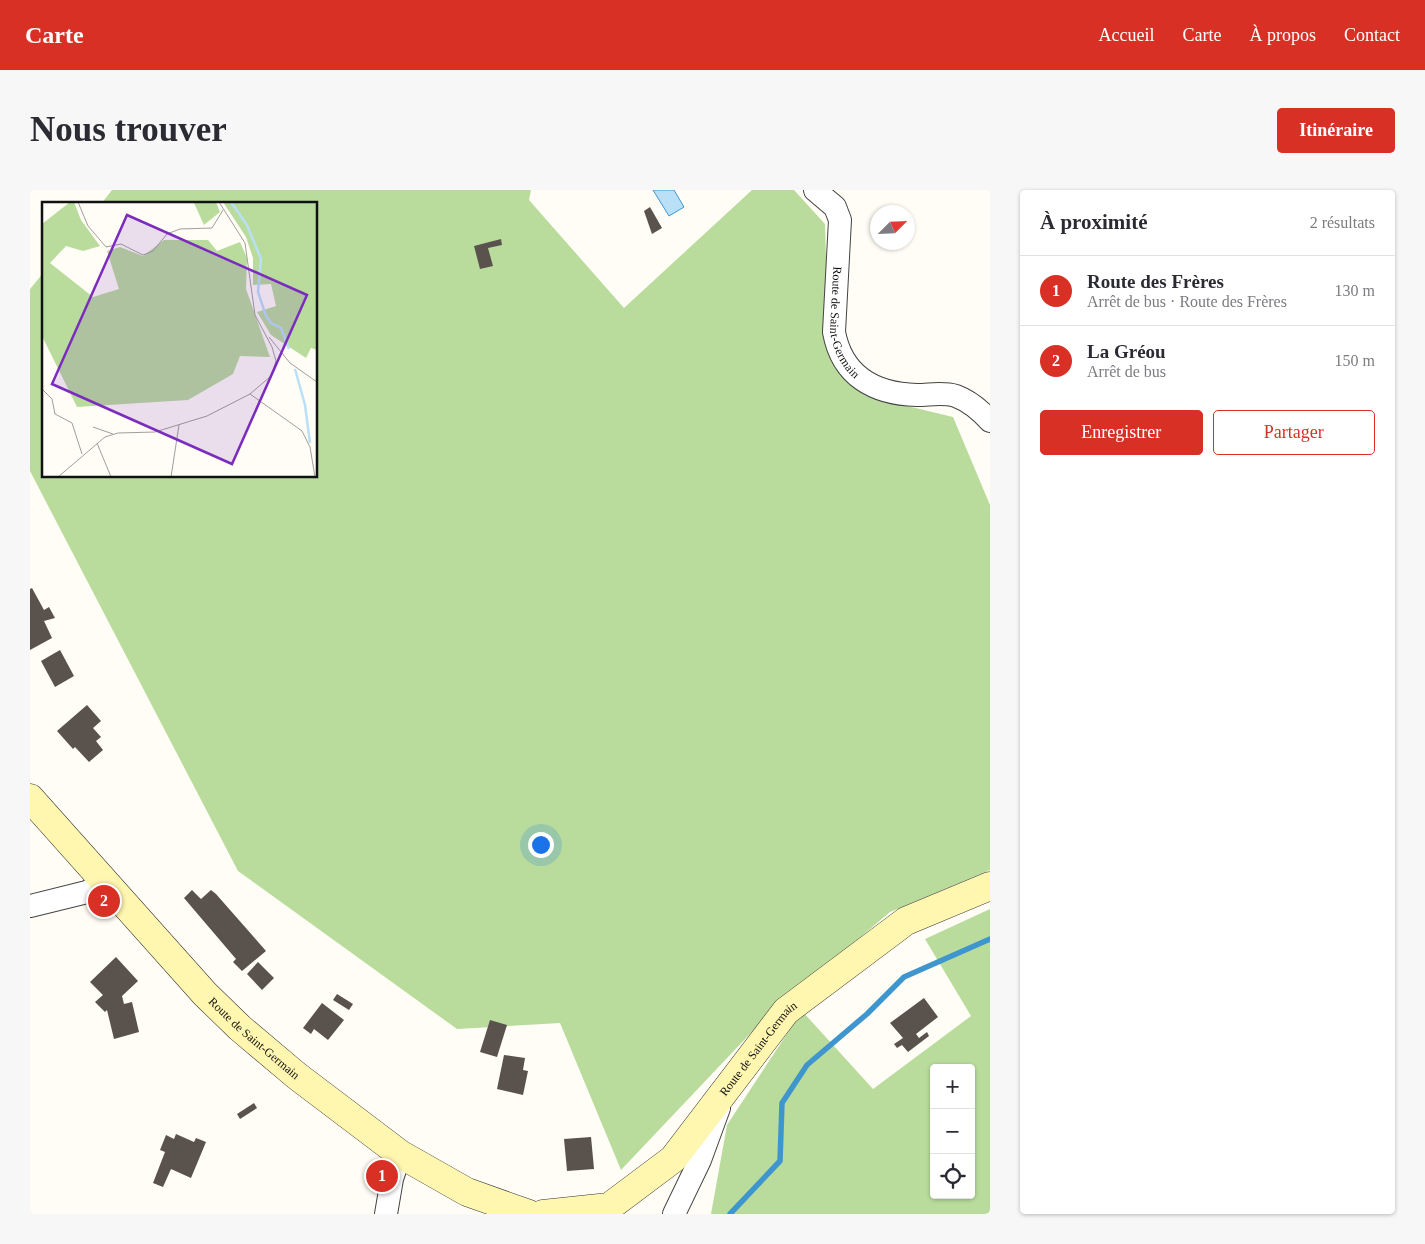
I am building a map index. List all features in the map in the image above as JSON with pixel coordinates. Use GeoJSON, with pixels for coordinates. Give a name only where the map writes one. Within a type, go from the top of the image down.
{"type":"FeatureCollection","features":[{"type":"Feature","properties":{"kind":"street","name":"Route de Saint-Germain"},"geometry":{"type":"LineString","coordinates":[[815,190],[835,207],[840,220],[834,332],[837,349],[844,364],[856,375],[887,392],[900,395],[945,394],[956,396],[971,404],[990,421]]}},
{"type":"Feature","properties":{"kind":"street","name":"Route de Saint-Germain"},"geometry":{"type":"LineString","coordinates":[[30,798],[171,958],[240,1028],[297,1076],[400,1154],[467,1192],[529,1214]]}},
{"type":"Feature","properties":{"kind":"street"},"geometry":{"type":"LineString","coordinates":[[30,906],[87,892],[103,882]]}},
{"type":"Feature","properties":{"kind":"street","name":"Route de Saint-Germain"},"geometry":{"type":"LineString","coordinates":[[543,1214],[609,1207],[673,1159],[786,1011],[906,921],[990,886]]}},
{"type":"Feature","properties":{"kind":"street"},"geometry":{"type":"LineString","coordinates":[[674,1214],[700,1160],[725,1090]]}},
{"type":"Feature","properties":{"kind":"street"},"geometry":{"type":"LineString","coordinates":[[386,1214],[392,1179],[400,1154]]}},
{"type":"Feature","properties":{"kind":"green space"},"geometry":{"type":"Polygon","coordinates":[[[112,190],[531,190],[529,200],[624,308],[752,190],[794,190],[825,224],[829,353],[866,396],[953,417],[990,505],[990,870],[890,912],[764,1019],[621,1170],[560,1023],[457,1029],[238,871],[30,471],[30,289],[42,274],[42,478],[318,478],[318,202],[103,202],[112,190]]]}},
{"type":"Feature","properties":{"kind":"green space"},"geometry":{"type":"Polygon","coordinates":[[[990,909],[990,1214],[711,1214],[727,1125],[802,1011],[873,1089],[971,1016],[925,939],[990,909]]]}},
{"type":"Feature","properties":{"kind":"water"},"geometry":{"type":"Polygon","coordinates":[[[653,190],[674,190],[684,207],[669,216],[653,190]]]}},
{"type":"Feature","properties":{"kind":"building"},"geometry":{"type":"Polygon","coordinates":[[[650,207],[662,228],[652,234],[644,211],[650,207]]]}},
{"type":"Feature","properties":{"kind":"building"},"geometry":{"type":"Polygon","coordinates":[[[501,239],[502,245],[488,248],[493,266],[480,269],[474,246],[501,239]]]}},
{"type":"Feature","properties":{"kind":"building"},"geometry":{"type":"Polygon","coordinates":[[[32,588],[44,610],[49,607],[55,618],[44,621],[52,638],[30,650],[30,589],[32,588]]]}},
{"type":"Feature","properties":{"kind":"building"},"geometry":{"type":"Polygon","coordinates":[[[60,650],[74,676],[55,687],[41,661],[60,650]]]}},
{"type":"Feature","properties":{"kind":"building"},"geometry":{"type":"Polygon","coordinates":[[[87,705],[101,721],[93,728],[101,737],[96,741],[103,750],[89,762],[75,747],[73,749],[57,731],[87,705]]]}},
{"type":"Feature","properties":{"kind":"building"},"geometry":{"type":"Polygon","coordinates":[[[192,890],[201,899],[211,890],[216,894],[266,951],[242,971],[233,962],[236,959],[184,898],[192,890]]]}},
{"type":"Feature","properties":{"kind":"building"},"geometry":{"type":"Polygon","coordinates":[[[116,957],[138,981],[122,996],[124,1004],[132,1002],[139,1032],[114,1039],[107,1010],[105,1012],[95,1002],[103,995],[90,982],[116,957]]]}},
{"type":"Feature","properties":{"kind":"building"},"geometry":{"type":"Polygon","coordinates":[[[258,962],[274,978],[262,990],[247,974],[258,962]]]}},
{"type":"Feature","properties":{"kind":"building"},"geometry":{"type":"Polygon","coordinates":[[[337,994],[353,1004],[349,1010],[333,1000],[337,994]]]}},
{"type":"Feature","properties":{"kind":"building"},"geometry":{"type":"Polygon","coordinates":[[[924,998],[938,1017],[916,1034],[919,1038],[927,1032],[929,1036],[908,1052],[902,1045],[897,1048],[894,1044],[903,1038],[890,1023],[924,998]]]}},
{"type":"Feature","properties":{"kind":"building"},"geometry":{"type":"Polygon","coordinates":[[[322,1003],[344,1020],[328,1040],[314,1029],[311,1034],[303,1028],[322,1003]]]}},
{"type":"Feature","properties":{"kind":"building"},"geometry":{"type":"Polygon","coordinates":[[[490,1020],[507,1025],[497,1057],[480,1052],[490,1020]]]}},
{"type":"Feature","properties":{"kind":"building"},"geometry":{"type":"Polygon","coordinates":[[[504,1055],[525,1058],[523,1070],[528,1071],[523,1095],[497,1089],[504,1055]]]}},
{"type":"Feature","properties":{"kind":"building"},"geometry":{"type":"Polygon","coordinates":[[[254,1103],[257,1108],[240,1119],[237,1114],[254,1103]]]}},
{"type":"Feature","properties":{"kind":"building"},"geometry":{"type":"Polygon","coordinates":[[[176,1134],[194,1142],[196,1138],[206,1142],[191,1178],[171,1169],[163,1187],[153,1183],[165,1152],[160,1150],[166,1135],[174,1139],[176,1134]]]}},
{"type":"Feature","properties":{"kind":"building"},"geometry":{"type":"Polygon","coordinates":[[[591,1137],[594,1169],[567,1171],[564,1139],[591,1137]]]}},
{"type":"Feature","properties":{"kind":"waterway"},"geometry":{"type":"LineString","coordinates":[[730,1214],[780,1161],[782,1103],[807,1065],[867,1014],[904,977],[990,939]]}},
{"type":"Feature","properties":{"kind":"place","name":"La Gréou"},"geometry":{"type":"Point","coordinates":[104,901]}},
{"type":"Feature","properties":{"kind":"place","name":"Route des Frères"},"geometry":{"type":"Point","coordinates":[382,1176]}}]}
